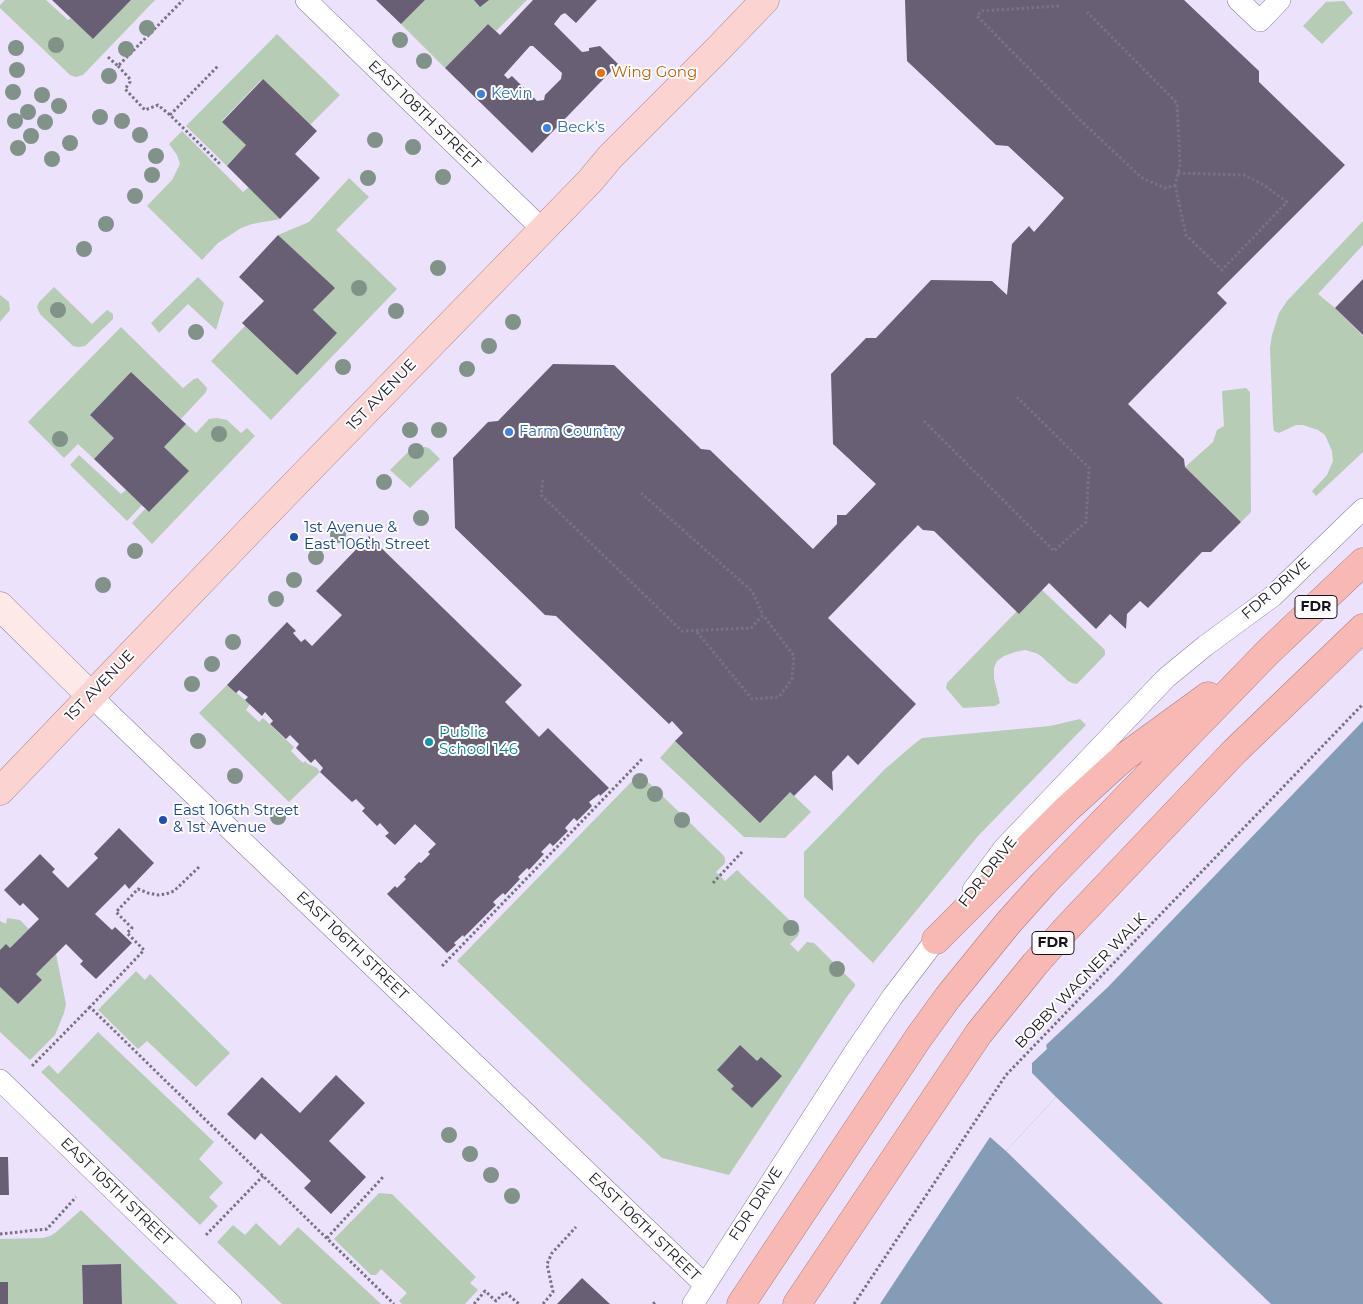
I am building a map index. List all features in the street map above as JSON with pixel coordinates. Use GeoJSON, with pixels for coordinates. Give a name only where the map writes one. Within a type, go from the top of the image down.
{"type":"FeatureCollection","features":[{"type":"Feature","properties":{"kind":"highway","name":"FDR"},"geometry":{"type":"LineString","coordinates":[[741,1304],[892,1075],[948,996],[1009,922],[1044,883],[1268,652],[1363,562]]}},
{"type":"Feature","properties":{"kind":"highway","name":"FDR"},"geometry":{"type":"LineString","coordinates":[[797,1304],[979,1033],[1034,964],[1236,751],[1363,628]]}},
{"type":"Feature","properties":{"kind":"highway"},"geometry":{"type":"LineString","coordinates":[[936,940],[1067,809],[1122,758],[1268,652]]}},
{"type":"Feature","properties":{"kind":"main road","name":"1ST AVENUE"},"geometry":{"type":"LineString","coordinates":[[0,791],[590,181],[610,157],[765,0]]}},
{"type":"Feature","properties":{"kind":"main road","name":"EAST 106TH STREET"},"geometry":{"type":"LineString","coordinates":[[0,606],[91,696]]}},
{"type":"Feature","properties":{"kind":"street","name":"EAST 108TH STREET"},"geometry":{"type":"LineString","coordinates":[[306,0],[542,229]]}},
{"type":"Feature","properties":{"kind":"street"},"geometry":{"type":"LineString","coordinates":[[1238,0],[1260,21],[1280,0]]}},
{"type":"Feature","properties":{"kind":"street","name":"FDR DRIVE"},"geometry":{"type":"LineString","coordinates":[[693,1304],[856,1050],[893,996],[1004,848],[1166,678],[1272,596],[1363,509]]}},
{"type":"Feature","properties":{"kind":"street","name":"EAST 106TH STREET"},"geometry":{"type":"LineString","coordinates":[[91,696],[705,1285]]}},
{"type":"Feature","properties":{"kind":"street","name":"EAST 105TH STREET"},"geometry":{"type":"LineString","coordinates":[[0,1080],[231,1304]]}},
{"type":"Feature","properties":{"kind":"path"},"geometry":{"type":"LineString","coordinates":[[118,66],[183,0]]}},
{"type":"Feature","properties":{"kind":"path"},"geometry":{"type":"LineString","coordinates":[[1059,6],[981,11],[977,16],[1081,121],[1142,178],[1165,188],[1175,185]]}},
{"type":"Feature","properties":{"kind":"path"},"geometry":{"type":"LineString","coordinates":[[1087,12],[1177,103],[1180,165],[1178,173],[1175,185],[1186,235],[1222,270],[1287,202],[1264,185],[1244,175],[1178,173]]}},
{"type":"Feature","properties":{"kind":"path"},"geometry":{"type":"LineString","coordinates":[[108,57],[130,78],[130,82],[125,89],[145,110],[158,106],[170,115],[220,164]]}},
{"type":"Feature","properties":{"kind":"path"},"geometry":{"type":"LineString","coordinates":[[170,115],[218,66]]}},
{"type":"Feature","properties":{"kind":"path"},"geometry":{"type":"LineString","coordinates":[[924,420],[1054,551],[1086,522],[1089,468],[1017,397]]}},
{"type":"Feature","properties":{"kind":"path"},"geometry":{"type":"LineString","coordinates":[[543,480],[541,494],[682,631],[751,628],[763,615]]}},
{"type":"Feature","properties":{"kind":"path"},"geometry":{"type":"LineString","coordinates":[[641,493],[752,591],[763,615],[794,656],[792,679],[780,697],[752,699],[696,631]]}},
{"type":"Feature","properties":{"kind":"path","name":"BOBBY WAGNER WALK"},"geometry":{"type":"LineString","coordinates":[[854,1304],[1006,1075],[1363,704]]}},
{"type":"Feature","properties":{"kind":"path"},"geometry":{"type":"LineString","coordinates":[[442,966],[642,758]]}},
{"type":"Feature","properties":{"kind":"path"},"geometry":{"type":"LineString","coordinates":[[713,882],[742,852]]}},
{"type":"Feature","properties":{"kind":"path"},"geometry":{"type":"LineString","coordinates":[[32,1066],[144,950],[127,933],[132,928],[116,912],[138,890],[158,895],[166,894],[174,891],[199,868]]}},
{"type":"Feature","properties":{"kind":"path"},"geometry":{"type":"LineString","coordinates":[[90,1007],[394,1304]]}},
{"type":"Feature","properties":{"kind":"path"},"geometry":{"type":"LineString","coordinates":[[206,1235],[263,1176]]}},
{"type":"Feature","properties":{"kind":"path"},"geometry":{"type":"LineString","coordinates":[[327,1238],[384,1176]]}},
{"type":"Feature","properties":{"kind":"path"},"geometry":{"type":"LineString","coordinates":[[0,1234],[47,1229],[76,1197]]}},
{"type":"Feature","properties":{"kind":"path"},"geometry":{"type":"LineString","coordinates":[[543,1304],[553,1292],[547,1264],[552,1253],[576,1227]]}},
{"type":"Feature","properties":{"kind":"path"},"geometry":{"type":"LineString","coordinates":[[474,1304],[485,1292],[496,1301],[505,1292],[519,1304]]}},
{"type":"Feature","properties":{"kind":"green space"},"geometry":{"type":"Polygon","coordinates":[[[5,0],[46,0],[68,20],[71,18],[93,39],[131,0],[155,0],[83,75],[76,77],[70,75],[0,8],[0,5],[5,0]]]}},
{"type":"Feature","properties":{"kind":"green space"},"geometry":{"type":"Polygon","coordinates":[[[425,0],[527,0],[496,31],[488,24],[445,68],[401,24],[425,0]]]}},
{"type":"Feature","properties":{"kind":"green space"},"geometry":{"type":"Polygon","coordinates":[[[1344,1],[1353,13],[1322,44],[1303,26],[1326,2],[1344,1]]]}},
{"type":"Feature","properties":{"kind":"green space"},"geometry":{"type":"Polygon","coordinates":[[[277,34],[340,95],[310,125],[262,79],[222,121],[246,145],[227,166],[186,126],[277,34]]]}},
{"type":"Feature","properties":{"kind":"green space"},"geometry":{"type":"Polygon","coordinates":[[[182,131],[243,192],[249,187],[280,219],[241,228],[218,243],[202,260],[147,206],[172,180],[180,164],[177,155],[169,144],[182,131]]]}},
{"type":"Feature","properties":{"kind":"green space"},"geometry":{"type":"Polygon","coordinates":[[[349,178],[369,197],[336,230],[397,289],[271,420],[211,361],[245,326],[313,310],[334,288],[278,235],[309,222],[349,178]]]}},
{"type":"Feature","properties":{"kind":"green space"},"geometry":{"type":"Polygon","coordinates":[[[1363,221],[1363,245],[1318,294],[1363,336],[1363,452],[1316,496],[1312,491],[1327,475],[1333,461],[1332,451],[1325,435],[1318,430],[1303,425],[1296,425],[1279,433],[1274,431],[1270,348],[1272,335],[1279,313],[1287,301],[1363,221]]]}},
{"type":"Feature","properties":{"kind":"green space"},"geometry":{"type":"Polygon","coordinates":[[[198,277],[224,303],[216,330],[188,304],[159,333],[151,323],[198,277]]]}},
{"type":"Feature","properties":{"kind":"green space"},"geometry":{"type":"Polygon","coordinates":[[[54,287],[92,324],[107,310],[113,314],[113,319],[85,346],[73,346],[40,314],[37,307],[39,302],[54,287]]]}},
{"type":"Feature","properties":{"kind":"green space"},"geometry":{"type":"Polygon","coordinates":[[[0,295],[9,302],[10,310],[0,322],[0,295]]]}},
{"type":"Feature","properties":{"kind":"green space"},"geometry":{"type":"Polygon","coordinates":[[[121,327],[183,388],[198,378],[207,388],[206,392],[181,419],[131,372],[114,438],[94,459],[78,444],[64,458],[28,422],[121,327]]]}},
{"type":"Feature","properties":{"kind":"green space"},"geometry":{"type":"Polygon","coordinates":[[[1246,388],[1250,392],[1251,512],[1241,522],[1185,467],[1213,442],[1217,430],[1224,426],[1222,391],[1246,388]]]}},
{"type":"Feature","properties":{"kind":"green space"},"geometry":{"type":"Polygon","coordinates":[[[209,419],[227,420],[241,433],[247,428],[255,436],[152,544],[132,523],[145,509],[149,512],[188,471],[164,447],[186,424],[196,433],[209,419]]]}},
{"type":"Feature","properties":{"kind":"green space"},"geometry":{"type":"Polygon","coordinates":[[[426,447],[440,459],[410,488],[390,470],[412,448],[426,447]]]}},
{"type":"Feature","properties":{"kind":"green space"},"geometry":{"type":"Polygon","coordinates":[[[79,455],[121,494],[126,490],[142,505],[127,521],[70,465],[79,455]]]}},
{"type":"Feature","properties":{"kind":"green space"},"geometry":{"type":"Polygon","coordinates":[[[1042,590],[1105,650],[1105,655],[1077,684],[1068,681],[1036,653],[1025,650],[1004,656],[997,661],[994,668],[994,678],[1000,703],[995,706],[963,708],[946,688],[947,683],[1017,611],[1019,614],[1042,590]]]}},
{"type":"Feature","properties":{"kind":"green space"},"geometry":{"type":"Polygon","coordinates":[[[227,685],[250,704],[246,710],[259,722],[263,718],[294,747],[291,751],[303,763],[305,761],[320,772],[289,802],[199,713],[227,685]]]}},
{"type":"Feature","properties":{"kind":"green space"},"geometry":{"type":"Polygon","coordinates":[[[1080,719],[1086,725],[978,836],[873,963],[804,897],[804,852],[885,769],[922,738],[1050,726],[1080,719]]]}},
{"type":"Feature","properties":{"kind":"green space"},"geometry":{"type":"Polygon","coordinates":[[[675,741],[731,794],[790,792],[811,812],[785,838],[744,837],[660,758],[675,741]]]}},
{"type":"Feature","properties":{"kind":"green space"},"geometry":{"type":"Polygon","coordinates":[[[637,776],[642,776],[723,855],[725,863],[716,872],[725,881],[737,870],[800,930],[798,936],[790,944],[798,952],[807,942],[814,943],[855,984],[729,1175],[662,1158],[457,961],[637,776]]]}},
{"type":"Feature","properties":{"kind":"green space"},"geometry":{"type":"Polygon","coordinates":[[[7,918],[20,920],[29,929],[10,948],[0,950],[0,921],[6,924],[7,918]]]}},
{"type":"Feature","properties":{"kind":"green space"},"geometry":{"type":"Polygon","coordinates":[[[56,954],[66,1004],[64,1013],[55,1035],[30,1060],[0,1032],[0,987],[18,1004],[42,980],[36,974],[56,954]]]}},
{"type":"Feature","properties":{"kind":"green space"},"geometry":{"type":"Polygon","coordinates":[[[136,971],[145,980],[150,974],[230,1053],[196,1087],[147,1041],[138,1049],[98,1010],[136,971]]]}},
{"type":"Feature","properties":{"kind":"green space"},"geometry":{"type":"Polygon","coordinates":[[[98,1032],[214,1142],[199,1159],[223,1183],[209,1197],[218,1206],[200,1225],[41,1072],[49,1065],[58,1074],[98,1032]]]}},
{"type":"Feature","properties":{"kind":"green space"},"geometry":{"type":"Polygon","coordinates":[[[379,1193],[392,1194],[476,1277],[470,1283],[478,1290],[465,1304],[402,1304],[399,1301],[407,1293],[381,1269],[376,1275],[371,1275],[334,1239],[379,1193]]]}},
{"type":"Feature","properties":{"kind":"green space"},"geometry":{"type":"Polygon","coordinates":[[[81,1210],[178,1304],[122,1304],[121,1264],[82,1265],[83,1304],[8,1304],[8,1282],[0,1282],[0,1239],[43,1238],[50,1236],[81,1210]]]}},
{"type":"Feature","properties":{"kind":"green space"},"geometry":{"type":"Polygon","coordinates":[[[256,1223],[280,1246],[298,1227],[381,1304],[282,1304],[217,1242],[233,1225],[245,1235],[256,1223]]]}},
{"type":"Feature","properties":{"kind":"water"},"geometry":{"type":"Polygon","coordinates":[[[1363,721],[1363,1304],[880,1304],[990,1137],[1006,1151],[1056,1097],[1032,1073],[1032,1063],[1047,1049],[1046,1045],[1108,987],[1363,721]]]}},
{"type":"Feature","properties":{"kind":"pier"},"geometry":{"type":"Polygon","coordinates":[[[1056,1097],[1271,1304],[1163,1304],[1006,1151],[1056,1097]]]}},
{"type":"Feature","properties":{"kind":"building"},"geometry":{"type":"Polygon","coordinates":[[[52,0],[131,0],[93,39],[52,0]]]}},
{"type":"Feature","properties":{"kind":"building"},"geometry":{"type":"Polygon","coordinates":[[[376,0],[425,0],[401,24],[376,0]]]}},
{"type":"Feature","properties":{"kind":"building"},"geometry":{"type":"Polygon","coordinates":[[[474,0],[489,0],[480,7],[474,0]]]}},
{"type":"Feature","properties":{"kind":"building"},"geometry":{"type":"Polygon","coordinates":[[[533,0],[597,0],[576,23],[565,13],[554,24],[582,52],[589,51],[589,48],[600,46],[618,64],[532,153],[445,68],[488,24],[500,35],[533,0]],[[530,46],[504,75],[508,79],[512,76],[537,101],[544,100],[545,95],[561,79],[562,73],[533,46],[530,46]]]}},
{"type":"Feature","properties":{"kind":"building"},"geometry":{"type":"Polygon","coordinates":[[[905,0],[1184,0],[1259,71],[1259,82],[1345,165],[1217,293],[1227,303],[1128,404],[1184,459],[1185,467],[1241,522],[1211,552],[1202,552],[1148,608],[1140,601],[1127,614],[1126,629],[1110,614],[1096,629],[1049,583],[1019,614],[934,531],[923,530],[918,525],[828,618],[916,704],[858,765],[848,755],[832,772],[833,791],[815,775],[794,796],[790,792],[760,823],[675,741],[683,733],[672,721],[669,724],[556,616],[545,615],[455,528],[453,458],[488,422],[498,421],[553,364],[614,365],[701,449],[710,450],[813,549],[837,524],[837,515],[846,515],[876,484],[833,444],[831,374],[866,338],[876,338],[931,280],[992,281],[1007,295],[1012,244],[1029,226],[1034,232],[1064,198],[1008,146],[996,145],[907,61],[905,0]]]}},
{"type":"Feature","properties":{"kind":"building"},"geometry":{"type":"Polygon","coordinates":[[[263,79],[317,131],[295,154],[320,178],[280,219],[227,166],[246,145],[222,122],[263,79]]]}},
{"type":"Feature","properties":{"kind":"building"},"geometry":{"type":"Polygon","coordinates":[[[278,235],[335,288],[313,310],[337,333],[297,375],[242,323],[264,301],[239,277],[278,235]]]}},
{"type":"Feature","properties":{"kind":"building"},"geometry":{"type":"Polygon","coordinates":[[[1363,279],[1363,335],[1335,308],[1363,279]]]}},
{"type":"Feature","properties":{"kind":"building"},"geometry":{"type":"Polygon","coordinates":[[[131,372],[186,424],[164,447],[189,471],[149,512],[94,459],[114,438],[90,415],[131,372]]]}},
{"type":"Feature","properties":{"kind":"building","name":"Public School 146"},"geometry":{"type":"Polygon","coordinates":[[[369,536],[522,685],[505,702],[539,737],[548,728],[609,788],[589,802],[592,806],[577,821],[574,818],[565,828],[568,831],[553,846],[550,843],[541,852],[544,854],[529,870],[527,868],[518,877],[520,879],[505,895],[503,893],[493,902],[496,905],[464,937],[463,935],[454,943],[456,945],[447,953],[387,894],[406,879],[404,877],[430,854],[428,852],[436,844],[415,824],[395,845],[385,836],[389,833],[380,823],[377,826],[362,811],[365,808],[356,799],[352,802],[320,772],[323,768],[315,759],[311,763],[296,748],[299,744],[290,735],[286,739],[270,724],[273,721],[265,712],[262,716],[245,700],[248,697],[239,690],[236,693],[227,685],[287,622],[296,631],[293,633],[301,642],[305,639],[312,646],[342,615],[316,591],[369,536]]]}},
{"type":"Feature","properties":{"kind":"building"},"geometry":{"type":"Polygon","coordinates":[[[119,828],[154,863],[129,889],[125,884],[95,914],[112,930],[115,927],[132,943],[96,979],[80,964],[83,961],[66,944],[36,974],[42,980],[18,1004],[0,987],[0,950],[6,944],[10,948],[39,919],[23,903],[20,906],[4,890],[40,854],[55,869],[52,872],[68,888],[98,858],[94,854],[119,828]]]}},
{"type":"Feature","properties":{"kind":"building"},"geometry":{"type":"Polygon","coordinates":[[[740,1045],[757,1061],[761,1057],[782,1076],[752,1108],[731,1089],[734,1086],[717,1070],[740,1045]]]}},
{"type":"Feature","properties":{"kind":"building"},"geometry":{"type":"Polygon","coordinates":[[[336,1075],[365,1103],[329,1141],[366,1177],[331,1214],[304,1188],[311,1181],[261,1133],[255,1140],[227,1114],[262,1077],[300,1113],[336,1075]]]}},
{"type":"Feature","properties":{"kind":"building"},"geometry":{"type":"Polygon","coordinates":[[[0,1157],[8,1157],[9,1195],[0,1195],[0,1157]]]}},
{"type":"Feature","properties":{"kind":"building"},"geometry":{"type":"Polygon","coordinates":[[[121,1264],[122,1304],[83,1304],[82,1265],[121,1264]]]}},
{"type":"Feature","properties":{"kind":"building"},"geometry":{"type":"Polygon","coordinates":[[[582,1278],[610,1304],[557,1304],[582,1278]]]}},
{"type":"Feature","properties":{"kind":"building"},"geometry":{"type":"Polygon","coordinates":[[[0,1282],[8,1282],[8,1304],[0,1304],[0,1282]]]}},
{"type":"Feature","properties":{"kind":"place","name":"Wing Gong"},"geometry":{"type":"Point","coordinates":[601,73]}},
{"type":"Feature","properties":{"kind":"place","name":"Kevin"},"geometry":{"type":"Point","coordinates":[481,94]}},
{"type":"Feature","properties":{"kind":"place","name":"Beck’s"},"geometry":{"type":"Point","coordinates":[547,128]}},
{"type":"Feature","properties":{"kind":"place","name":"Farm Country"},"geometry":{"type":"Point","coordinates":[509,432]}},
{"type":"Feature","properties":{"kind":"place","name":"1st Avenue & East 106th Street"},"geometry":{"type":"Point","coordinates":[294,537]}},
{"type":"Feature","properties":{"kind":"place","name":"Public School 146"},"geometry":{"type":"Point","coordinates":[429,742]}},
{"type":"Feature","properties":{"kind":"place","name":"East 106th Street & 1st Avenue"},"geometry":{"type":"Point","coordinates":[163,820]}}]}
